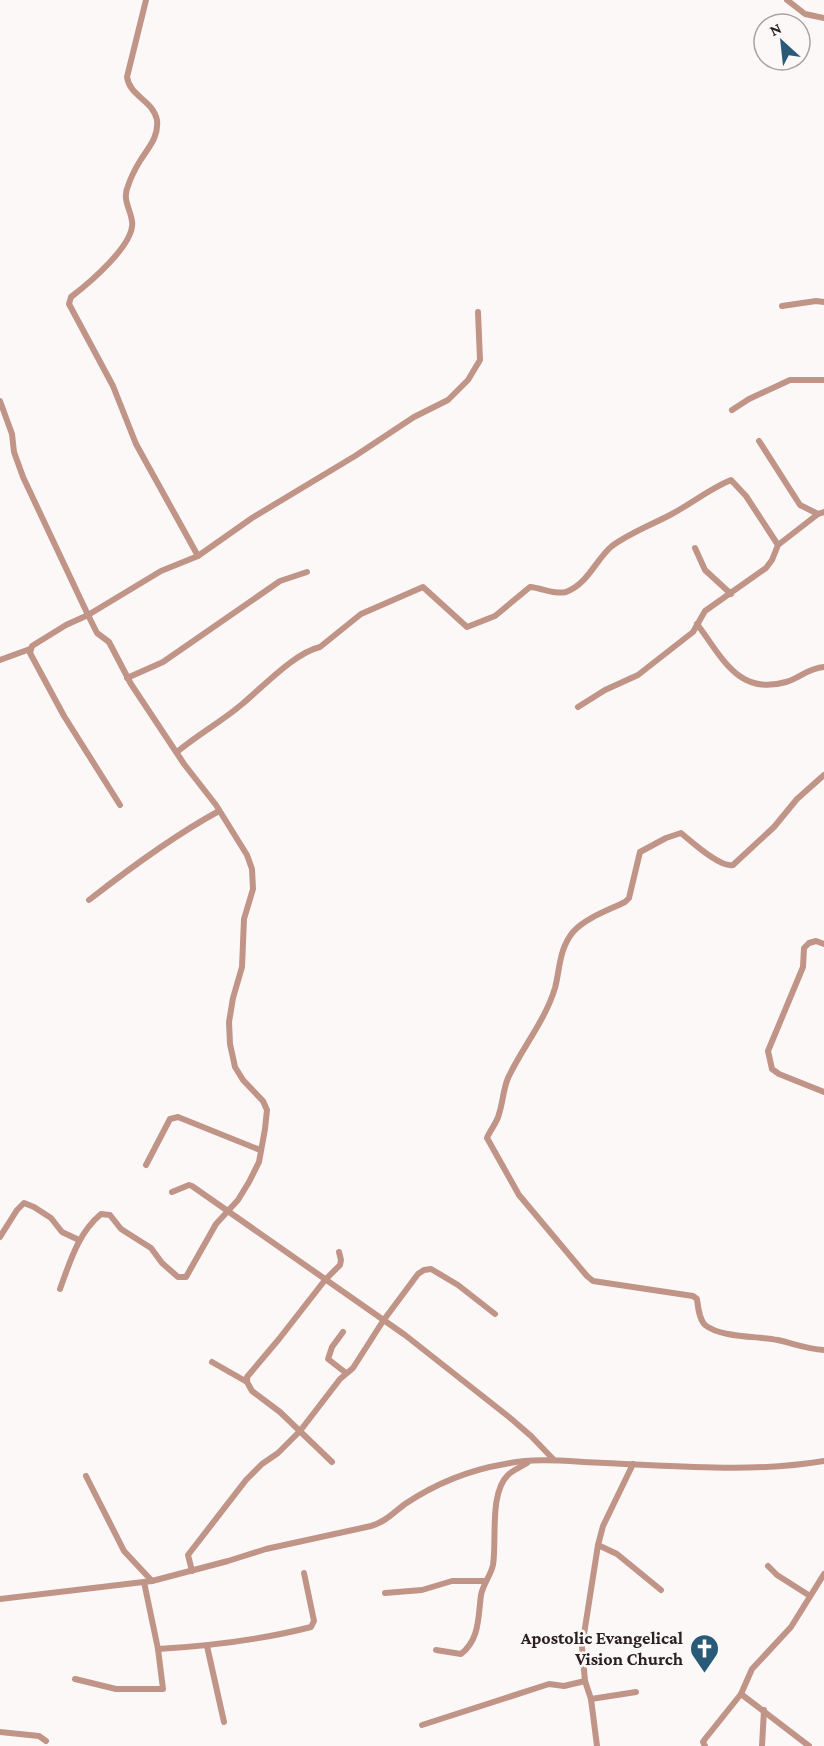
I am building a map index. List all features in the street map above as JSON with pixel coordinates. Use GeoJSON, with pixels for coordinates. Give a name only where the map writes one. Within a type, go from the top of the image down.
{"type":"FeatureCollection","features":[{"type":"Feature","properties":{"kind":"street"},"geometry":{"type":"LineString","coordinates":[[146,0],[127,77],[132,90],[152,106],[157,123],[157,133],[153,143],[135,168],[126,189],[126,202],[132,220],[130,233],[109,264],[71,297],[69,304],[113,386],[136,444],[198,556]]}},
{"type":"Feature","properties":{"kind":"street"},"geometry":{"type":"LineString","coordinates":[[787,0],[805,14],[824,18]]}},
{"type":"Feature","properties":{"kind":"street"},"geometry":{"type":"LineString","coordinates":[[782,306],[816,300],[824,302]]}},
{"type":"Feature","properties":{"kind":"street"},"geometry":{"type":"LineString","coordinates":[[0,660],[30,649],[66,625],[88,615],[161,571],[198,556],[252,518],[355,456],[414,417],[448,400],[468,380],[480,360],[478,312]]}},
{"type":"Feature","properties":{"kind":"street"},"geometry":{"type":"LineString","coordinates":[[732,410],[749,399],[790,380],[824,380]]}},
{"type":"Feature","properties":{"kind":"street"},"geometry":{"type":"LineString","coordinates":[[0,401],[12,434],[14,452],[23,477],[97,633],[109,642],[127,678],[177,752],[207,791],[247,855],[254,882],[244,919],[242,967],[229,1022],[230,1044],[235,1067],[243,1080],[263,1101],[267,1110],[256,1170],[244,1191],[216,1224],[186,1277],[178,1277],[162,1263],[151,1248],[121,1229],[110,1215],[101,1214],[90,1222],[79,1240],[60,1289]]}},
{"type":"Feature","properties":{"kind":"street"},"geometry":{"type":"LineString","coordinates":[[759,441],[800,505],[821,513]]}},
{"type":"Feature","properties":{"kind":"street"},"geometry":{"type":"LineString","coordinates":[[177,752],[197,735],[240,707],[277,673],[312,649],[320,647],[361,614],[423,587],[467,627],[495,616],[530,587],[557,593],[567,591],[575,587],[593,570],[611,547],[730,480],[746,496],[778,545]]}},
{"type":"Feature","properties":{"kind":"street"},"geometry":{"type":"LineString","coordinates":[[578,707],[605,690],[638,675],[693,632],[705,611],[766,568],[778,545],[821,513]]}},
{"type":"Feature","properties":{"kind":"street"},"geometry":{"type":"LineString","coordinates":[[695,548],[705,570],[731,594]]}},
{"type":"Feature","properties":{"kind":"street"},"geometry":{"type":"LineString","coordinates":[[127,678],[164,662],[280,580],[307,572]]}},
{"type":"Feature","properties":{"kind":"street"},"geometry":{"type":"LineString","coordinates":[[697,624],[741,679],[752,684],[772,686],[789,681],[809,669],[824,667]]}},
{"type":"Feature","properties":{"kind":"street"},"geometry":{"type":"LineString","coordinates":[[30,649],[64,716],[120,805]]}},
{"type":"Feature","properties":{"kind":"street"},"geometry":{"type":"LineString","coordinates":[[824,775],[797,800],[774,827],[733,865],[727,866],[717,861],[681,833],[640,852],[629,898],[584,924],[573,932],[568,941],[559,959],[555,988],[535,1031],[508,1078],[497,1119],[487,1138],[519,1195],[573,1261],[593,1281],[693,1296],[697,1299],[704,1324],[711,1328],[737,1336],[778,1340],[804,1348],[824,1350]]}},
{"type":"Feature","properties":{"kind":"street"},"geometry":{"type":"LineString","coordinates":[[89,900],[133,865],[196,823],[219,811]]}},
{"type":"Feature","properties":{"kind":"street"},"geometry":{"type":"LineString","coordinates":[[824,944],[816,941],[804,948],[803,967],[768,1051],[772,1069],[824,1092]]}},
{"type":"Feature","properties":{"kind":"street"},"geometry":{"type":"LineString","coordinates":[[146,1165],[170,1119],[178,1117],[260,1150]]}},
{"type":"Feature","properties":{"kind":"street"},"geometry":{"type":"LineString","coordinates":[[172,1192],[189,1185],[229,1211],[383,1321],[509,1417],[554,1460]]}},
{"type":"Feature","properties":{"kind":"street"},"geometry":{"type":"LineString","coordinates":[[0,1237],[24,1203],[51,1218],[62,1232],[79,1240]]}},
{"type":"Feature","properties":{"kind":"street"},"geometry":{"type":"LineString","coordinates":[[247,1382],[247,1377],[325,1280],[340,1265],[339,1252]]}},
{"type":"Feature","properties":{"kind":"street"},"geometry":{"type":"LineString","coordinates":[[192,1571],[188,1556],[234,1494],[262,1464],[278,1453],[300,1431],[346,1373],[353,1368],[383,1321],[418,1274],[431,1269],[458,1285],[495,1314]]}},
{"type":"Feature","properties":{"kind":"street"},"geometry":{"type":"LineString","coordinates":[[343,1332],[332,1347],[328,1359],[346,1373]]}},
{"type":"Feature","properties":{"kind":"street"},"geometry":{"type":"LineString","coordinates":[[212,1362],[247,1382],[252,1391],[280,1412],[332,1462]]}},
{"type":"Feature","properties":{"kind":"street"},"geometry":{"type":"LineString","coordinates":[[0,1599],[152,1581],[266,1549],[370,1526],[380,1523],[403,1505],[447,1480],[488,1467],[554,1460],[785,1467],[824,1461]]}},
{"type":"Feature","properties":{"kind":"street"},"geometry":{"type":"LineString","coordinates":[[436,1650],[461,1654],[470,1647],[476,1636],[482,1592],[492,1568],[495,1545],[494,1515],[501,1485],[508,1475],[531,1461]]}},
{"type":"Feature","properties":{"kind":"street"},"geometry":{"type":"LineString","coordinates":[[597,1746],[591,1700],[585,1680],[582,1647],[603,1526],[633,1464]]}},
{"type":"Feature","properties":{"kind":"street"},"geometry":{"type":"LineString","coordinates":[[86,1476],[124,1551],[152,1581]]}},
{"type":"Feature","properties":{"kind":"street"},"geometry":{"type":"LineString","coordinates":[[598,1545],[617,1554],[661,1590]]}},
{"type":"Feature","properties":{"kind":"street"},"geometry":{"type":"LineString","coordinates":[[768,1566],[777,1575],[810,1596]]}},
{"type":"Feature","properties":{"kind":"street"},"geometry":{"type":"LineString","coordinates":[[158,1649],[207,1646],[285,1634],[311,1627],[315,1621],[304,1573]]}},
{"type":"Feature","properties":{"kind":"street"},"geometry":{"type":"LineString","coordinates":[[705,1746],[703,1742],[741,1694],[752,1669],[791,1627],[824,1574]]}},
{"type":"Feature","properties":{"kind":"street"},"geometry":{"type":"LineString","coordinates":[[385,1593],[422,1590],[452,1581],[485,1581]]}},
{"type":"Feature","properties":{"kind":"street"},"geometry":{"type":"LineString","coordinates":[[75,1679],[116,1689],[163,1689],[158,1649],[144,1582]]}},
{"type":"Feature","properties":{"kind":"street"},"geometry":{"type":"LineString","coordinates":[[207,1646],[224,1722]]}},
{"type":"Feature","properties":{"kind":"street"},"geometry":{"type":"LineString","coordinates":[[422,1725],[549,1684],[564,1686],[585,1680]]}},
{"type":"Feature","properties":{"kind":"street"},"geometry":{"type":"LineString","coordinates":[[591,1700],[636,1692]]}},
{"type":"Feature","properties":{"kind":"street"},"geometry":{"type":"LineString","coordinates":[[741,1694],[809,1746]]}},
{"type":"Feature","properties":{"kind":"street"},"geometry":{"type":"LineString","coordinates":[[762,1746],[764,1710]]}},
{"type":"Feature","properties":{"kind":"street"},"geometry":{"type":"LineString","coordinates":[[0,1732],[39,1736],[46,1741]]}},
{"type":"Feature","properties":{"kind":"place","name":"Apostolic Evangelical Vision Church"},"geometry":{"type":"Point","coordinates":[704,1674]}}]}
